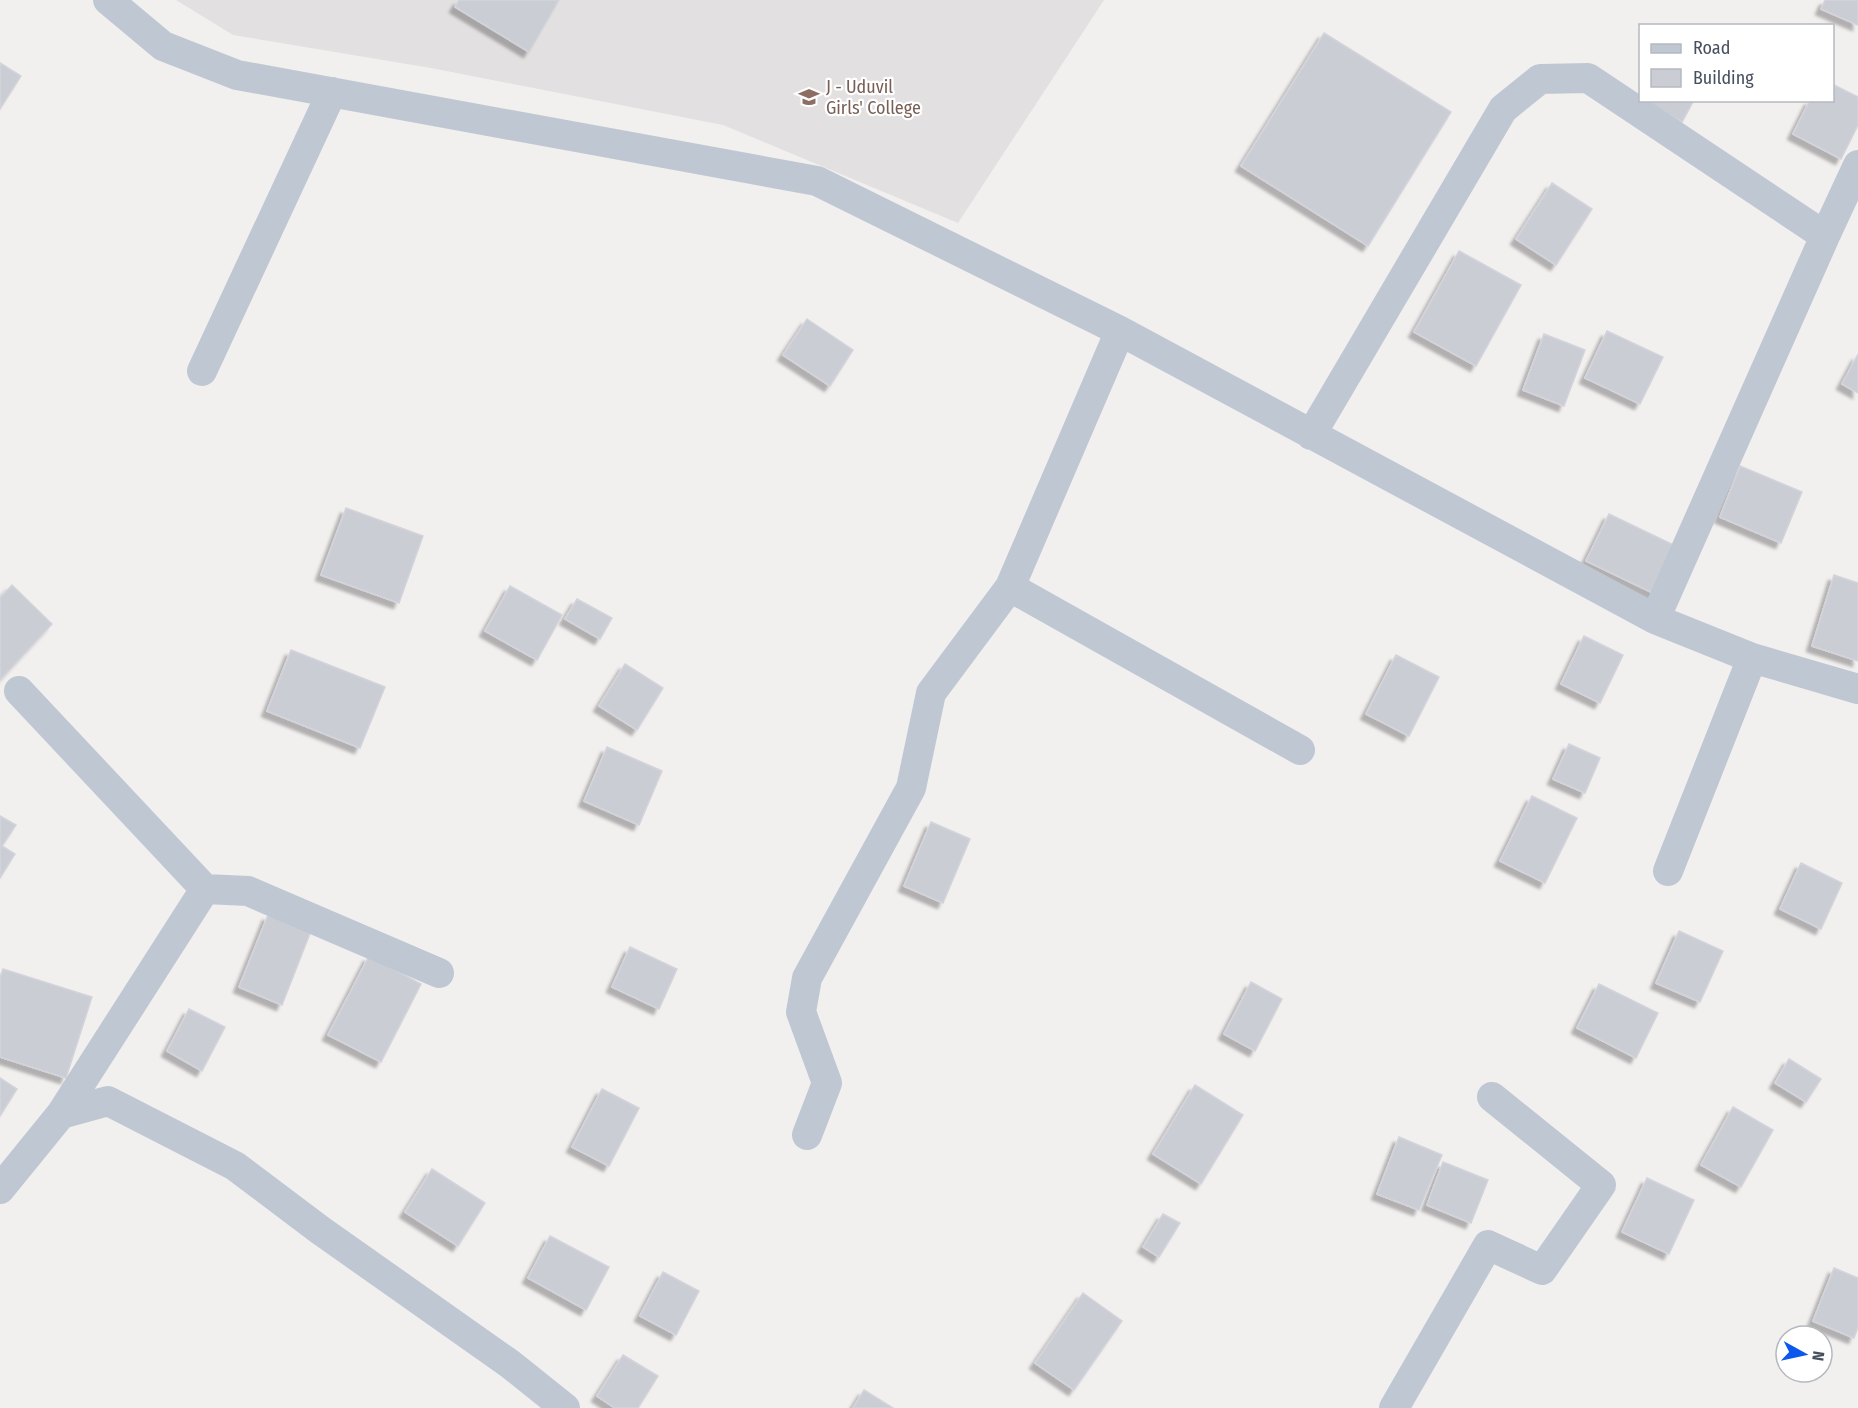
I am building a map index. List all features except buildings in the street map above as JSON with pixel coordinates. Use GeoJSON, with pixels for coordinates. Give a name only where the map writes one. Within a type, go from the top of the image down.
{"type":"FeatureCollection","features":[{"type":"Feature","properties":{"kind":"street"},"geometry":{"type":"LineString","coordinates":[[108,0],[163,46],[237,75],[817,181],[1120,331],[1655,619],[1752,658],[1858,689]]}},
{"type":"Feature","properties":{"kind":"street"},"geometry":{"type":"LineString","coordinates":[[1311,435],[1503,109],[1540,79],[1588,78],[1825,237]]}},
{"type":"Feature","properties":{"kind":"street"},"geometry":{"type":"LineString","coordinates":[[202,371],[332,92]]}},
{"type":"Feature","properties":{"kind":"street"},"geometry":{"type":"LineString","coordinates":[[1655,619],[1858,165]]}},
{"type":"Feature","properties":{"kind":"street"},"geometry":{"type":"LineString","coordinates":[[807,1135],[827,1083],[801,1012],[807,978],[911,788],[932,693],[1010,587],[1120,331]]}},
{"type":"Feature","properties":{"kind":"street"},"geometry":{"type":"LineString","coordinates":[[1010,587],[1300,750]]}},
{"type":"Feature","properties":{"kind":"street"},"geometry":{"type":"LineString","coordinates":[[1668,871],[1752,658]]}},
{"type":"Feature","properties":{"kind":"street"},"geometry":{"type":"LineString","coordinates":[[19,691],[204,889],[248,891],[439,973]]}},
{"type":"Feature","properties":{"kind":"street"},"geometry":{"type":"LineString","coordinates":[[0,1189],[61,1114],[204,889]]}},
{"type":"Feature","properties":{"kind":"street"},"geometry":{"type":"LineString","coordinates":[[1394,1408],[1488,1245],[1542,1270],[1601,1185],[1492,1097]]}},
{"type":"Feature","properties":{"kind":"street"},"geometry":{"type":"LineString","coordinates":[[61,1114],[108,1101],[235,1166],[320,1230],[510,1364],[565,1408]]}},
{"type":"Feature","properties":{"kind":"shaded area","name":"J - Uduvil Girls' College"},"geometry":{"type":"Polygon","coordinates":[[[176,0],[1104,0],[958,223],[723,125],[431,68],[233,35],[176,0]]]}},
{"type":"Feature","properties":{"kind":"place","name":"J - Uduvil Girls' College"},"geometry":{"type":"Point","coordinates":[809,97]}}]}
